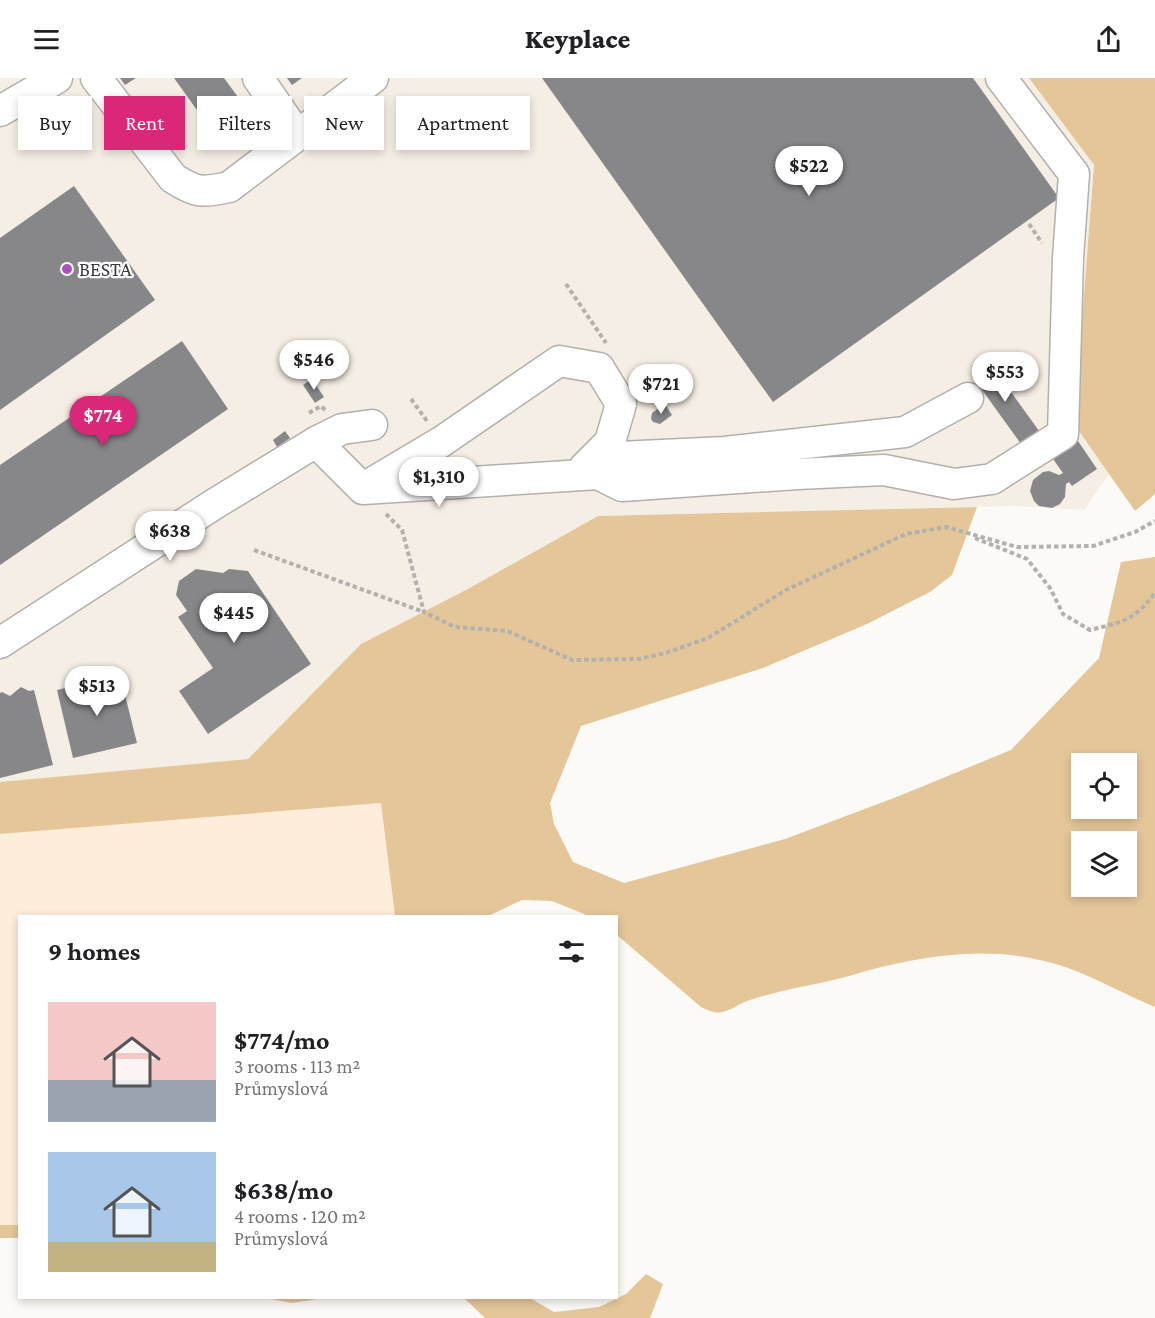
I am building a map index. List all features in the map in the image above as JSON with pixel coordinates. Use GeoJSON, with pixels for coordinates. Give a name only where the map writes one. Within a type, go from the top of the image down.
{"type":"FeatureCollection","features":[{"type":"Feature","properties":{"kind":"street"},"geometry":{"type":"LineString","coordinates":[[96,78],[173,178],[191,189],[209,191],[229,188],[373,78]]}},
{"type":"Feature","properties":{"kind":"street"},"geometry":{"type":"LineString","coordinates":[[258,78],[297,135]]}},
{"type":"Feature","properties":{"kind":"street"},"geometry":{"type":"LineString","coordinates":[[316,442],[363,489],[587,475],[622,486],[884,470],[954,484],[992,479],[1063,434],[1068,258],[1074,174],[1001,78]]}},
{"type":"Feature","properties":{"kind":"street"},"geometry":{"type":"LineString","coordinates":[[0,111],[48,83]]}},
{"type":"Feature","properties":{"kind":"street"},"geometry":{"type":"LineString","coordinates":[[363,489],[441,442],[560,361],[599,368],[621,404],[610,442],[587,475]]}},
{"type":"Feature","properties":{"kind":"street"},"geometry":{"type":"LineString","coordinates":[[587,475],[619,457],[725,452],[905,432],[968,398]]}},
{"type":"Feature","properties":{"kind":"street"},"geometry":{"type":"LineString","coordinates":[[0,643],[316,442],[342,429],[372,425]]}},
{"type":"Feature","properties":{"kind":"path"},"geometry":{"type":"LineString","coordinates":[[566,284],[612,351]]}},
{"type":"Feature","properties":{"kind":"path"},"geometry":{"type":"LineString","coordinates":[[411,399],[428,423]]}},
{"type":"Feature","properties":{"kind":"path"},"geometry":{"type":"LineString","coordinates":[[363,489],[402,530],[424,612]]}},
{"type":"Feature","properties":{"kind":"path"},"geometry":{"type":"LineString","coordinates":[[254,550],[424,612],[455,627],[507,631],[572,660],[639,659],[666,653],[708,638],[786,590],[906,534],[946,527],[1017,547],[1094,546],[1135,532],[1155,521]]}},
{"type":"Feature","properties":{"kind":"path"},"geometry":{"type":"LineString","coordinates":[[946,527],[1027,559],[1050,588],[1063,614],[1090,630],[1126,621],[1148,603],[1155,594]]}},
{"type":"Feature","properties":{"kind":"shaded area"},"geometry":{"type":"Polygon","coordinates":[[[0,78],[1029,78],[1094,165],[1074,424],[1109,474],[1084,510],[1015,506],[598,516],[466,590],[361,644],[248,759],[0,782],[0,78]]]}},
{"type":"Feature","properties":{"kind":"shaded area"},"geometry":{"type":"Polygon","coordinates":[[[1029,78],[1155,78],[1155,494],[1135,511],[1074,424],[1094,165],[1029,78]]]}},
{"type":"Feature","properties":{"kind":"shaded area"},"geometry":{"type":"Polygon","coordinates":[[[977,507],[952,575],[930,592],[867,624],[763,668],[581,726],[550,803],[554,824],[573,862],[624,883],[785,839],[1011,750],[1099,658],[1121,562],[1155,557],[1155,1007],[1090,977],[1041,960],[1013,955],[958,954],[903,962],[759,997],[723,1012],[712,1011],[701,1007],[618,936],[618,915],[587,915],[552,901],[522,900],[490,915],[395,915],[381,803],[0,834],[0,782],[248,759],[361,644],[466,590],[598,516],[977,507]]]}},
{"type":"Feature","properties":{"kind":"shaded area"},"geometry":{"type":"Polygon","coordinates":[[[381,803],[395,915],[18,915],[18,1225],[0,1225],[0,834],[381,803]]]}},
{"type":"Feature","properties":{"kind":"shaded area"},"geometry":{"type":"Polygon","coordinates":[[[0,1225],[18,1225],[18,1238],[0,1238],[0,1225]]]}},
{"type":"Feature","properties":{"kind":"shaded area"},"geometry":{"type":"Polygon","coordinates":[[[646,1274],[663,1284],[650,1318],[485,1318],[465,1299],[532,1299],[554,1312],[599,1307],[626,1294],[646,1274]]]}},
{"type":"Feature","properties":{"kind":"shaded area"},"geometry":{"type":"Polygon","coordinates":[[[271,1299],[318,1299],[292,1303],[271,1299]]]}},
{"type":"Feature","properties":{"kind":"building"},"geometry":{"type":"Polygon","coordinates":[[[120,78],[136,78],[125,85],[120,78]]]}},
{"type":"Feature","properties":{"kind":"building"},"geometry":{"type":"Polygon","coordinates":[[[174,78],[224,78],[237,96],[197,96],[197,110],[174,78]]]}},
{"type":"Feature","properties":{"kind":"building"},"geometry":{"type":"Polygon","coordinates":[[[287,78],[302,78],[292,85],[287,78]]]}},
{"type":"Feature","properties":{"kind":"building"},"geometry":{"type":"Polygon","coordinates":[[[542,78],[973,78],[1059,198],[773,402],[542,78]]]}},
{"type":"Feature","properties":{"kind":"building","name":"BESTA"},"geometry":{"type":"Polygon","coordinates":[[[74,186],[155,300],[0,410],[0,238],[74,186]]]}},
{"type":"Feature","properties":{"kind":"building"},"geometry":{"type":"Polygon","coordinates":[[[182,341],[228,409],[0,565],[0,465],[182,341]]]}},
{"type":"Feature","properties":{"kind":"building"},"geometry":{"type":"Polygon","coordinates":[[[985,356],[1042,435],[1024,448],[972,376],[977,372],[972,366],[985,356]]]}},
{"type":"Feature","properties":{"kind":"building"},"geometry":{"type":"Polygon","coordinates":[[[312,379],[324,397],[315,403],[303,385],[312,379]]]}},
{"type":"Feature","properties":{"kind":"building"},"geometry":{"type":"Polygon","coordinates":[[[665,404],[672,415],[660,424],[653,422],[652,413],[665,404]]]}},
{"type":"Feature","properties":{"kind":"building"},"geometry":{"type":"Polygon","coordinates":[[[285,431],[290,438],[277,447],[273,440],[285,431]]]}},
{"type":"Feature","properties":{"kind":"building"},"geometry":{"type":"Polygon","coordinates":[[[1078,441],[1097,469],[1072,486],[1069,482],[1066,484],[1065,497],[1060,504],[1052,508],[1039,506],[1030,491],[1033,480],[1043,472],[1049,471],[1059,475],[1063,473],[1053,459],[1078,441]]]}},
{"type":"Feature","properties":{"kind":"building"},"geometry":{"type":"Polygon","coordinates":[[[196,569],[223,573],[229,569],[248,571],[311,664],[208,734],[179,691],[213,668],[178,617],[187,611],[176,595],[179,581],[196,569]]]}},
{"type":"Feature","properties":{"kind":"building"},"geometry":{"type":"Polygon","coordinates":[[[120,675],[137,743],[73,758],[57,690],[120,675]]]}},
{"type":"Feature","properties":{"kind":"building"},"geometry":{"type":"Polygon","coordinates":[[[21,687],[29,691],[34,690],[53,765],[0,778],[0,693],[10,696],[21,687]]]}},
{"type":"Feature","properties":{"kind":"place","name":"BESTA"},"geometry":{"type":"Point","coordinates":[67,269]}}]}
